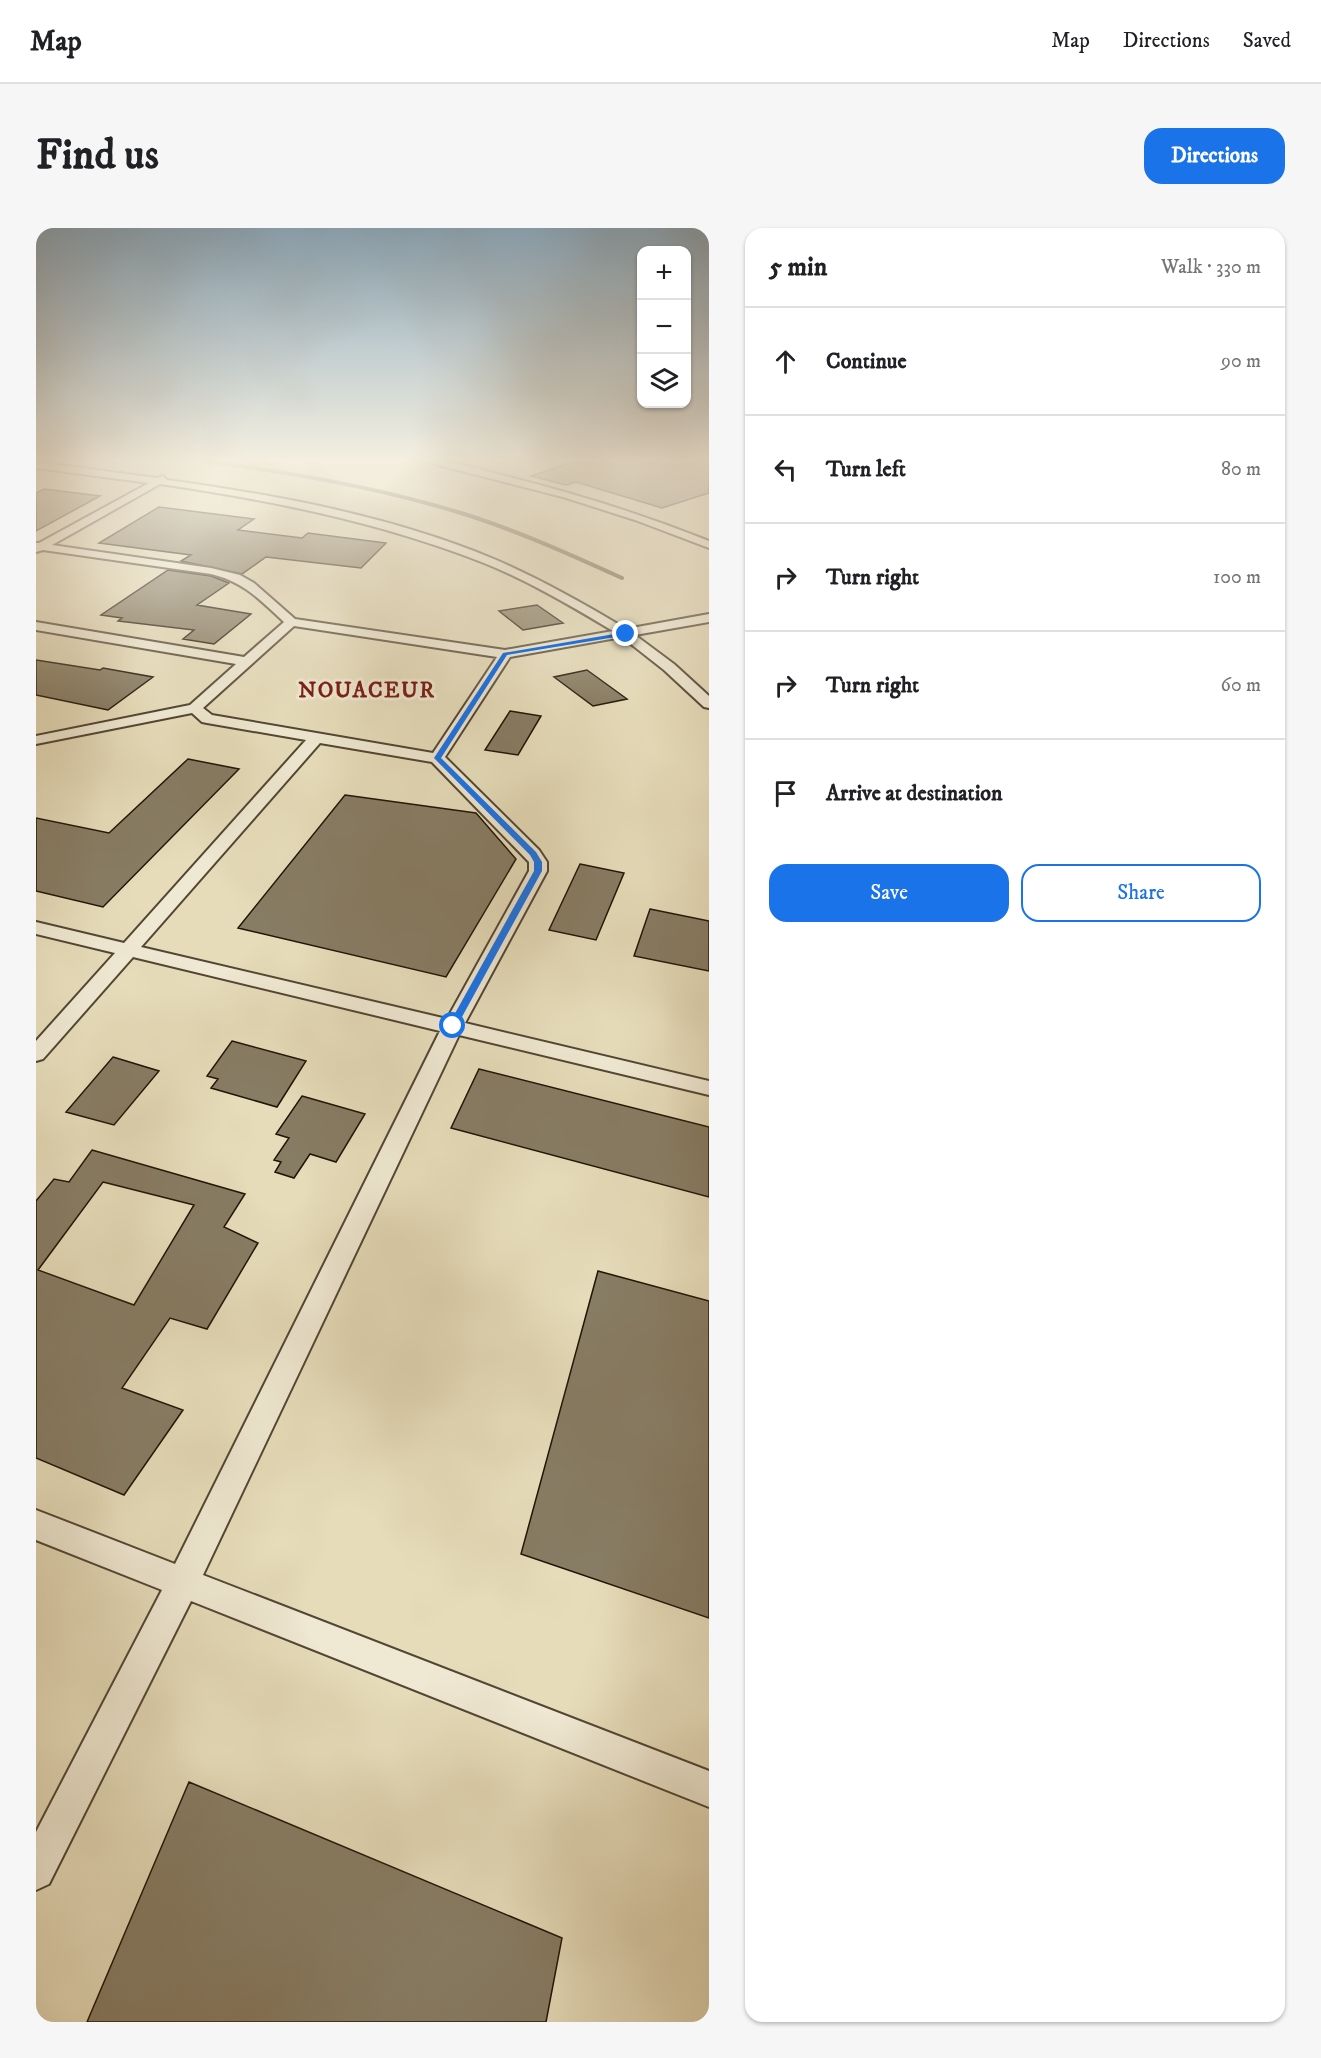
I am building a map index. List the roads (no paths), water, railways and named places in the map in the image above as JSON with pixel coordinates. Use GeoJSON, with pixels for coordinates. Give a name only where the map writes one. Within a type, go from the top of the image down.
{"type":"FeatureCollection","features":[{"type":"Feature","properties":{"kind":"street"},"geometry":{"type":"LineString","coordinates":[[447,543],[536,582],[631,633],[709,686]]}},
{"type":"Feature","properties":{"kind":"street"},"geometry":{"type":"LineString","coordinates":[[38,548],[211,571],[236,577],[250,585],[291,622],[505,654],[709,618]]}},
{"type":"Feature","properties":{"kind":"street"},"geometry":{"type":"LineString","coordinates":[[36,740],[195,708],[291,622]]}},
{"type":"Feature","properties":{"kind":"street"},"geometry":{"type":"LineString","coordinates":[[36,626],[242,666]]}},
{"type":"Feature","properties":{"kind":"street"},"geometry":{"type":"LineString","coordinates":[[631,633],[709,704]]}},
{"type":"Feature","properties":{"kind":"street"},"geometry":{"type":"LineString","coordinates":[[36,636],[242,666]]}},
{"type":"Feature","properties":{"kind":"street"},"geometry":{"type":"LineString","coordinates":[[437,758],[505,654]]}},
{"type":"Feature","properties":{"kind":"street"},"geometry":{"type":"LineString","coordinates":[[195,708],[207,719]]}},
{"type":"Feature","properties":{"kind":"street"},"geometry":{"type":"LineString","coordinates":[[36,1871],[183,1582],[453,1026],[538,871],[538,862],[533,854],[437,758],[207,719],[93,744]]}},
{"type":"Feature","properties":{"kind":"street"},"geometry":{"type":"LineString","coordinates":[[36,1054],[316,738]]}},
{"type":"Feature","properties":{"kind":"street"},"geometry":{"type":"LineString","coordinates":[[36,928],[709,1088]]}},
{"type":"Feature","properties":{"kind":"street"},"geometry":{"type":"LineString","coordinates":[[36,1524],[709,1789]]}},
{"type":"Feature","properties":{"kind":"waterway"},"geometry":{"type":"LineString","coordinates":[[541,543],[622,578]]}},
{"type":"Feature","properties":{"kind":"district","name":"NOUACEUR"},"geometry":{"type":"Point","coordinates":[367,689]}}]}
